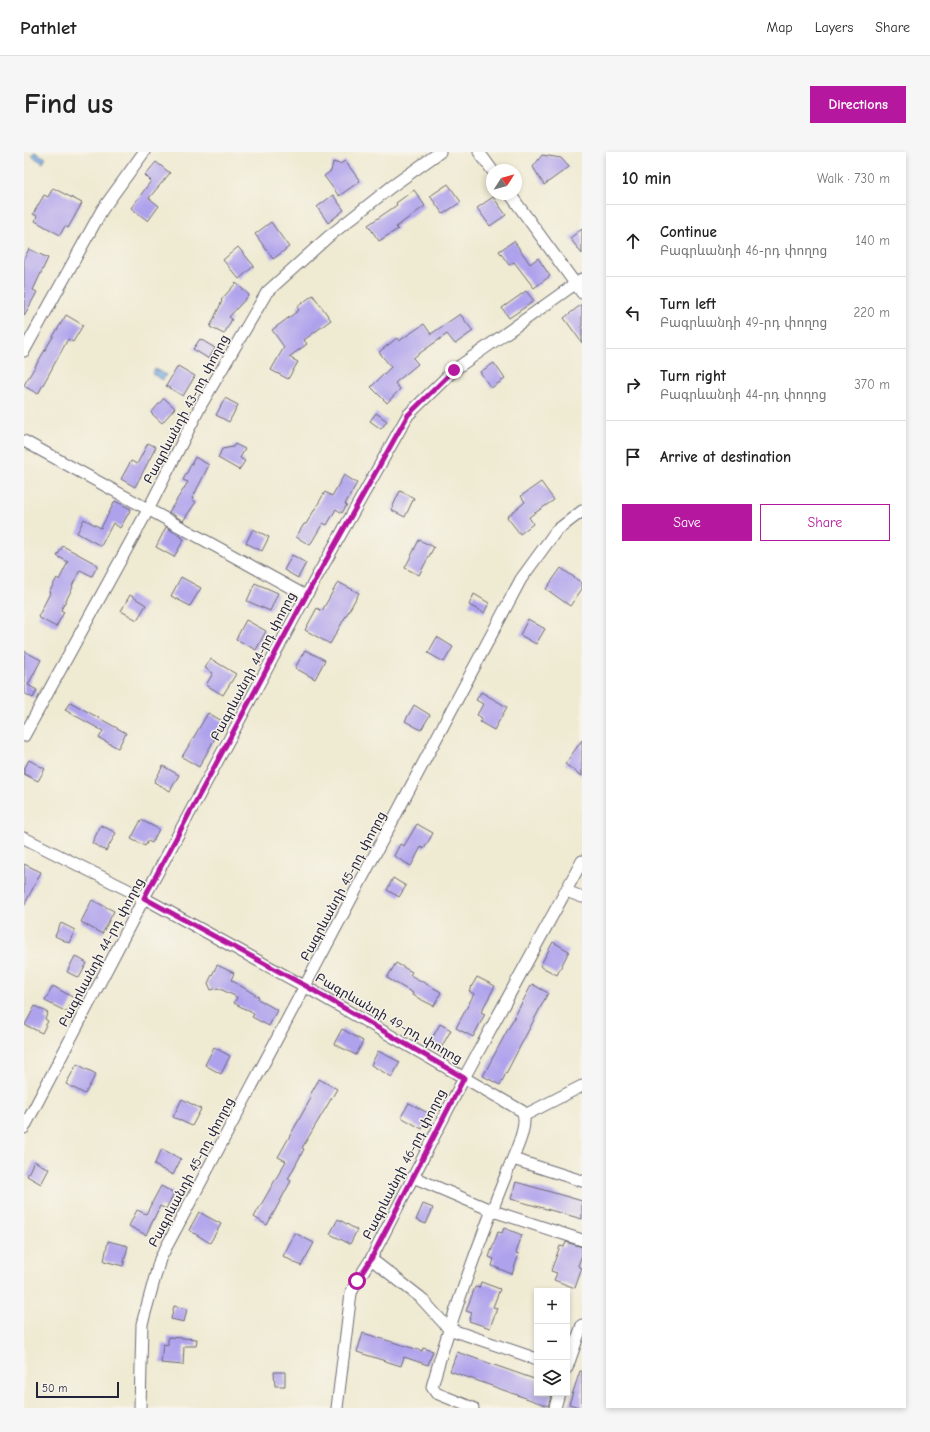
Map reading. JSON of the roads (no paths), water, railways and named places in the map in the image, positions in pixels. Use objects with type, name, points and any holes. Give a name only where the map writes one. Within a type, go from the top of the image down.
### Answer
[{"type":"street","points":[[24,351],[102,210],[144,152]]},
{"type":"street","name":"Բագրևանդի 43-րդ փողոց","points":[[24,736],[148,510],[201,405],[267,292],[328,237],[391,187],[440,152]]},
{"type":"street","points":[[479,152],[488,164]]},
{"type":"street","points":[[515,200],[578,281],[582,293]]},
{"type":"street","name":"Բագրևանդի 44-րդ փողոց","points":[[24,1128],[144,898],[306,596],[408,415],[454,370],[578,281]]},
{"type":"street","points":[[24,440],[148,510],[306,596]]},
{"type":"street","name":"Բագրևանդի 45-րդ փողոց","points":[[140,1408],[142,1324],[160,1259],[522,579],[556,532],[582,511]]},
{"type":"street","name":"Բագրևանդի 49-րդ փողոց","points":[[24,838],[144,898],[306,986],[518,1108],[525,1115]]},
{"type":"street","name":"Բագրևանդի 46-րդ փողոց","points":[[337,1408],[351,1293],[371,1259],[464,1078],[582,861]]},
{"type":"street","points":[[566,891],[582,897]]},
{"type":"street","points":[[473,1408],[436,1393],[432,1387],[449,1329],[473,1260],[513,1159],[525,1122],[525,1115],[582,1086]]},
{"type":"street","points":[[513,1159],[582,1181]]},
{"type":"street","points":[[413,1177],[493,1211],[582,1240]]},
{"type":"street","points":[[371,1259],[420,1298],[449,1329],[534,1358]]},
{"type":"street","points":[[570,1360],[582,1325]]},
{"type":"street","points":[[555,1408],[558,1396]]},
{"type":"water","points":[[34,152],[46,158],[43,163],[32,156]]},
{"type":"water","points":[[155,369],[166,375],[163,380],[152,374]]}]
